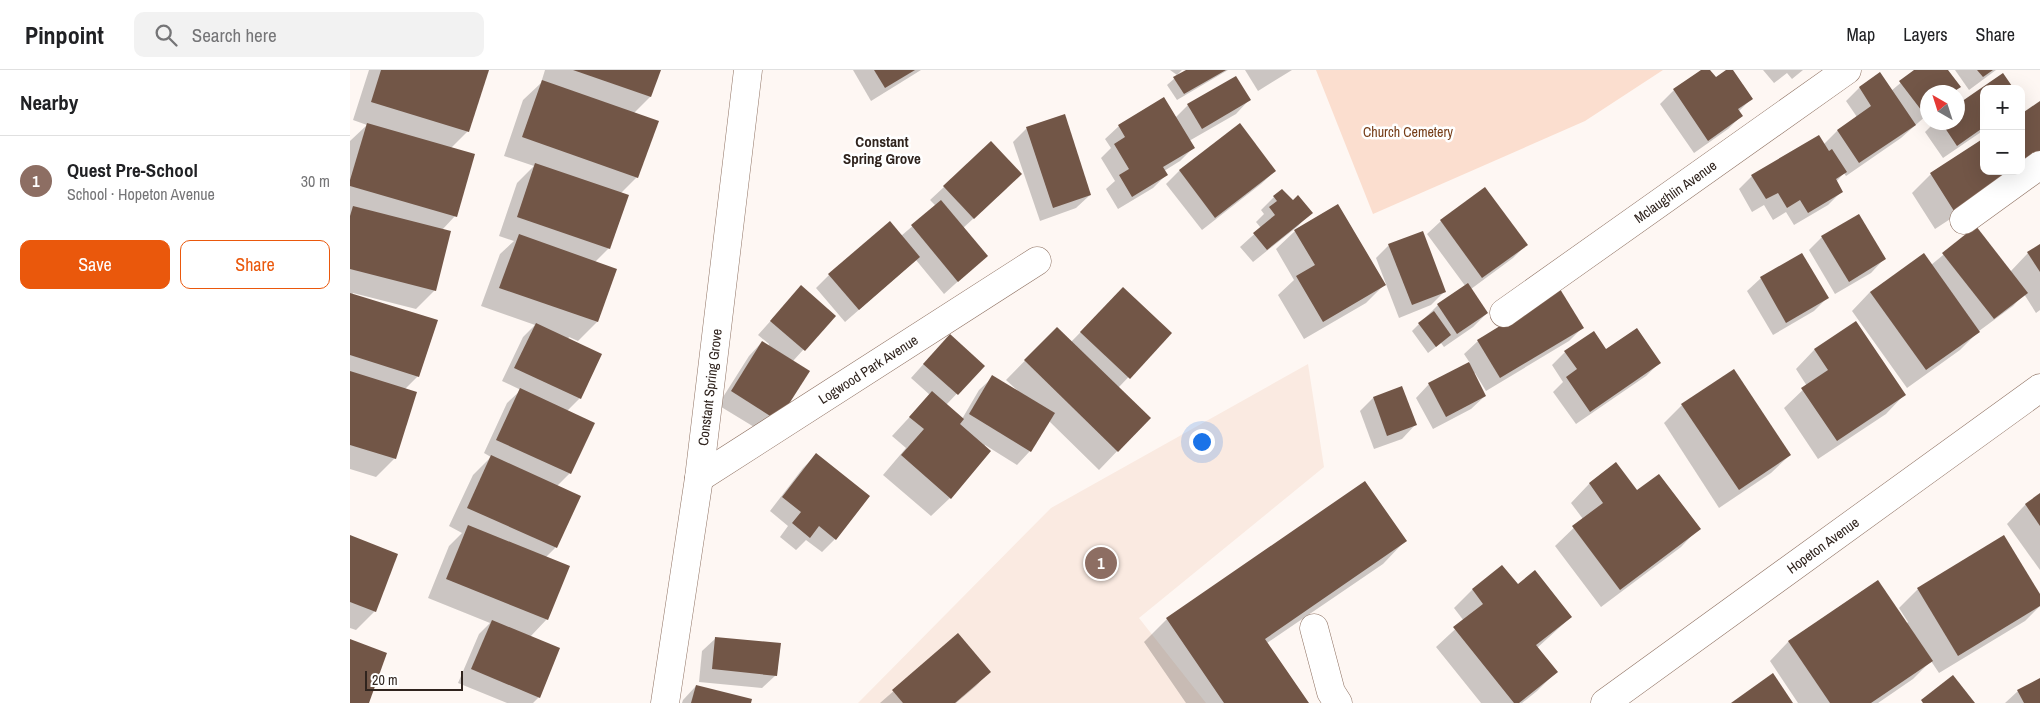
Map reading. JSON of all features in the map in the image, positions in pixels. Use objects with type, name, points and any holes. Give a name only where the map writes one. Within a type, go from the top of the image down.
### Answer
[{"type":"street","name":"Constant Spring Grove","points":[[664,703],[699,478],[748,70]]},
{"type":"street","name":"Mclaughlin Avenue","points":[[1504,313],[1847,70]]},
{"type":"street","points":[[1964,220],[2040,165]]},
{"type":"street","name":"Logwood Park Avenue","points":[[699,478],[1037,261]]},
{"type":"street","name":"Hopeton Avenue","points":[[1605,703],[2040,388]]},
{"type":"street","points":[[1314,628],[1331,692],[1338,703]]},
{"type":"shaded area","points":[[1308,364],[1324,467],[1139,618],[1206,703],[858,703],[1051,508]]},
{"type":"green space","name":"Church Cemetery","points":[[1316,70],[1663,70],[1585,121],[1373,214]]},
{"type":"building","points":[[381,70],[489,70],[469,132],[371,102]]},
{"type":"building","points":[[573,70],[661,70],[651,97]]},
{"type":"building","points":[[874,70],[915,70],[885,88]]},
{"type":"building","points":[[1186,70],[1226,70],[1184,94],[1173,77]]},
{"type":"building","points":[[1701,70],[1710,70],[1716,77],[1726,70],[1733,70],[1753,99],[1738,109],[1743,116],[1708,141],[1673,89]]},
{"type":"building","points":[[1914,70],[1948,70],[1959,85],[1920,85],[1920,108],[1899,81]]},
{"type":"building","points":[[1977,70],[1993,70],[1983,77]]},
{"type":"building","points":[[1880,72],[1916,125],[1859,163],[1837,130],[1871,106],[1859,87]]},
{"type":"building","points":[[2003,73],[2011,85],[1986,85]]},
{"type":"building","points":[[1236,76],[1251,100],[1202,129],[1187,104]]},
{"type":"building","points":[[542,80],[659,121],[638,178],[522,137]]},
{"type":"building","points":[[1980,89],[1980,130],[1957,146],[1946,130],[1965,130],[1965,99]]},
{"type":"building","points":[[1164,97],[1195,148],[1163,167],[1168,175],[1132,197],[1119,175],[1129,169],[1114,144],[1125,137],[1118,125]]},
{"type":"building","points":[[2040,101],[2040,154],[2025,164],[2025,130],[2025,111]]},
{"type":"building","points":[[1065,114],[1091,195],[1053,208],[1026,127]]},
{"type":"building","points":[[367,123],[475,154],[457,217],[350,186],[350,180]]},
{"type":"building","points":[[1240,123],[1276,171],[1215,218],[1179,170]]},
{"type":"building","points":[[1819,135],[1829,151],[1832,149],[1847,172],[1836,179],[1843,192],[1808,213],[1800,200],[1787,208],[1778,193],[1766,199],[1751,175]]},
{"type":"building","points":[[991,141],[1022,174],[974,219],[943,186]]},
{"type":"building","points":[[1980,141],[1980,175],[2009,175],[1954,211],[1930,173]]},
{"type":"building","points":[[535,163],[629,195],[610,249],[517,217]]},
{"type":"building","points":[[1485,187],[1528,245],[1482,278],[1440,220]]},
{"type":"building","points":[[1282,189],[1293,200],[1298,195],[1313,213],[1267,250],[1253,233],[1275,215],[1269,207],[1277,201],[1273,196]]},
{"type":"building","points":[[941,200],[988,256],[958,282],[911,225]]},
{"type":"building","points":[[1338,204],[1386,285],[1323,322],[1296,276],[1315,265],[1294,230]]},
{"type":"building","points":[[353,206],[451,231],[436,291],[350,269],[350,216]]},
{"type":"building","points":[[1859,214],[1886,259],[1849,282],[1821,236]]},
{"type":"building","points":[[890,221],[920,257],[859,310],[828,274]]},
{"type":"building","points":[[1976,226],[2028,293],[1994,319],[1942,253]]},
{"type":"building","points":[[1423,231],[1446,292],[1412,305],[1388,244]]},
{"type":"building","points":[[519,234],[617,269],[598,322],[499,288]]},
{"type":"building","points":[[2040,244],[2040,272],[2027,252]]},
{"type":"building","points":[[1802,253],[1829,298],[1786,323],[1760,277]]},
{"type":"building","points":[[1924,253],[1980,332],[1926,370],[1870,292]]},
{"type":"building","points":[[1468,283],[1488,313],[1457,334],[1437,304]]},
{"type":"building","points":[[801,285],[836,316],[805,351],[770,321]]},
{"type":"building","points":[[1123,287],[1172,333],[1130,379],[1080,332]]},
{"type":"building","points":[[1560,289],[1584,328],[1500,378],[1477,340]]},
{"type":"building","points":[[350,293],[438,320],[419,377],[350,355]]},
{"type":"building","points":[[1434,311],[1451,335],[1436,347],[1418,323]]},
{"type":"building","points":[[1856,321],[1906,395],[1837,441],[1801,388],[1828,370],[1814,349]]},
{"type":"building","points":[[536,323],[602,354],[581,399],[514,368]]},
{"type":"building","points":[[1057,327],[1151,418],[1118,452],[1024,360]]},
{"type":"building","points":[[1637,328],[1661,363],[1590,412],[1566,377],[1577,369],[1564,351],[1594,331],[1606,349]]},
{"type":"building","points":[[950,334],[985,366],[958,395],[923,364]]},
{"type":"building","points":[[762,341],[810,371],[778,421],[731,391]]},
{"type":"building","points":[[1469,362],[1486,396],[1446,417],[1428,383]]},
{"type":"building","points":[[1734,369],[1791,455],[1739,490],[1681,404]]},
{"type":"building","points":[[350,371],[417,392],[396,459],[350,445]]},
{"type":"building","points":[[992,375],[1055,413],[1031,452],[969,414]]},
{"type":"building","points":[[1402,386],[1417,425],[1387,436],[1373,397]]},
{"type":"building","points":[[520,388],[595,423],[571,474],[496,440]]},
{"type":"building","points":[[932,391],[964,419],[960,424],[991,451],[951,499],[901,455],[924,429],[909,417]]},
{"type":"building","points":[[816,453],[870,496],[836,540],[819,526],[810,538],[792,523],[801,512],[782,497]]},
{"type":"building","points":[[491,455],[581,496],[557,548],[467,508]]},
{"type":"building","points":[[1616,462],[1637,490],[1659,474],[1701,529],[1620,590],[1572,526],[1603,503],[1589,483]]},
{"type":"building","points":[[1365,481],[1407,541],[1265,639],[1309,703],[1224,703],[1166,618]]},
{"type":"building","points":[[2040,493],[2040,526],[2025,504]]},
{"type":"building","points":[[468,525],[570,566],[548,620],[446,579]]},
{"type":"building","points":[[350,535],[398,554],[376,612],[350,602]]},
{"type":"building","points":[[2004,535],[2040,594],[2040,606],[1958,656],[1917,588]]},
{"type":"building","points":[[1502,565],[1518,584],[1535,570],[1572,617],[1536,645],[1558,672],[1519,703],[1514,703],[1453,627],[1483,604],[1472,589]]},
{"type":"building","points":[[1878,580],[1933,661],[1871,703],[1830,703],[1788,641]]},
{"type":"building","points":[[492,620],[560,648],[540,698],[471,669]]},
{"type":"building","points":[[958,633],[991,672],[955,703],[903,703],[892,690]]},
{"type":"building","points":[[715,637],[781,643],[777,676],[712,669]]},
{"type":"building","points":[[350,639],[387,653],[369,703],[350,703]]},
{"type":"building","points":[[1773,673],[1793,703],[1731,703]]},
{"type":"building","points":[[1953,675],[1975,703],[1923,703],[1921,700]]},
{"type":"building","points":[[2040,678],[2040,703],[2024,703],[2017,690]]},
{"type":"building","points":[[696,685],[752,699],[751,703],[691,703]]},
{"type":"place","name":"Quest Pre-School","points":[[1101,563]]},
{"type":"district","name":"Constant Spring Grove","points":[[882,150]]}]
